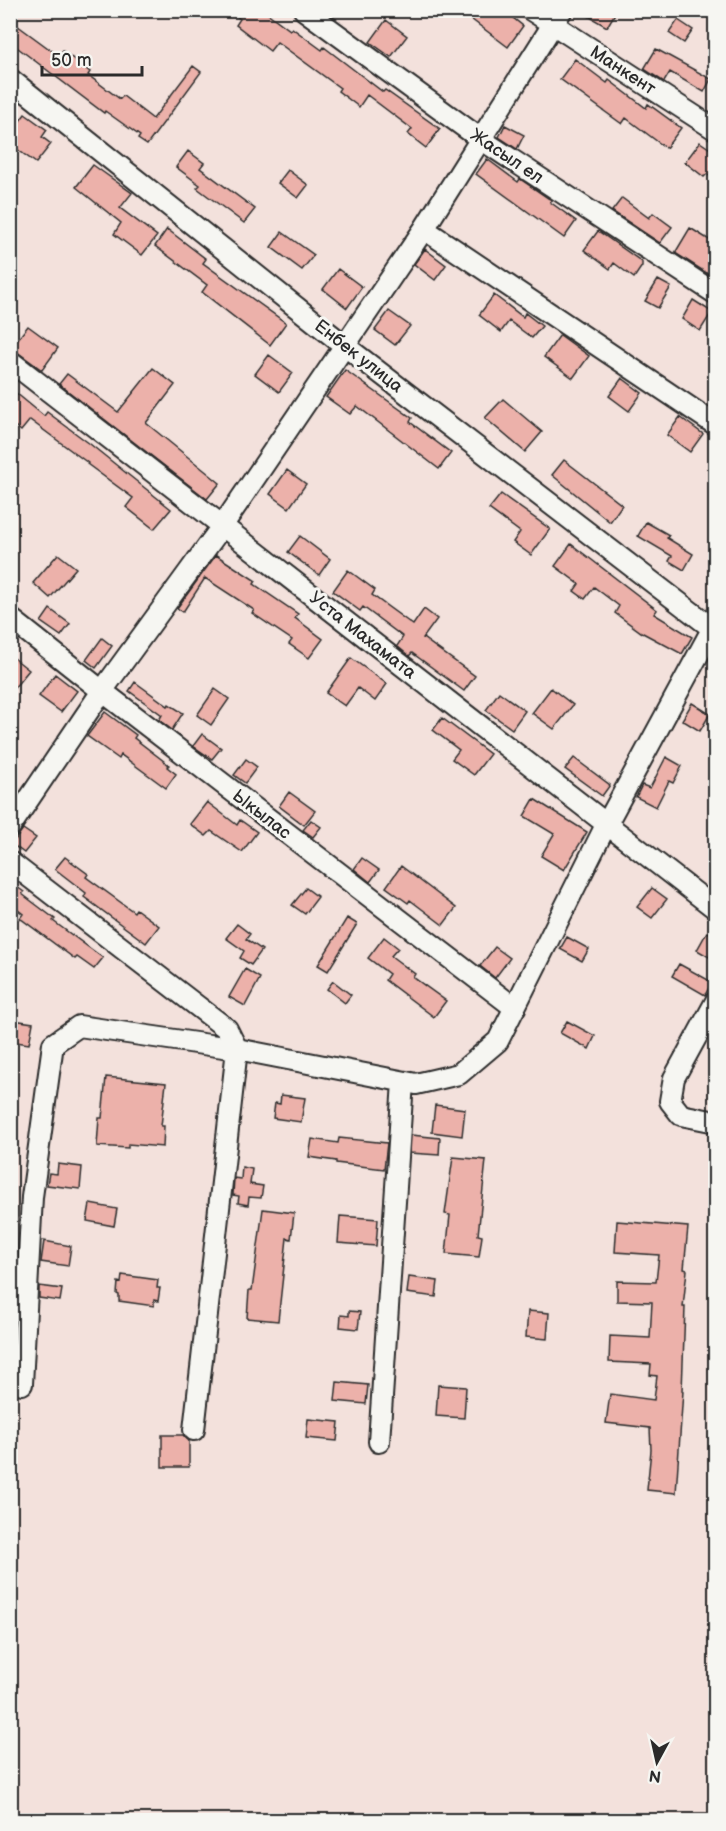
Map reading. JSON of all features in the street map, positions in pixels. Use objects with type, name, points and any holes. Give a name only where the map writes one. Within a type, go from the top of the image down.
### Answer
[{"type":"street","name":"Жасыл ел","points":[[304,10],[482,140],[716,294]]},
{"type":"street","name":"Манкент","points":[[531,10],[557,18],[716,130]]},
{"type":"street","points":[[10,826],[102,691],[223,525],[345,346],[482,140],[557,18]]},
{"type":"street","name":"Енбек улица","points":[[10,79],[345,346],[714,625]]},
{"type":"street","points":[[424,229],[716,425]]},
{"type":"street","name":"Уста Махамата","points":[[10,361],[716,909]]},
{"type":"street","name":"Ыкылас","points":[[10,618],[514,1008]]},
{"type":"street","points":[[22,1384],[32,1197],[53,1044],[79,1026],[237,1049],[416,1084],[459,1074],[498,1041],[606,825],[714,625]]},
{"type":"street","points":[[10,862],[227,1029],[237,1049],[194,1431]]},
{"type":"street","points":[[716,1001],[674,1078],[670,1101],[681,1115],[716,1122]]},
{"type":"street","points":[[379,1442],[403,1082]]},
{"type":"building","points":[[228,10],[263,10],[322,50],[324,47],[383,92],[385,90],[440,129],[426,148],[408,134],[412,129],[367,95],[359,107],[338,91],[340,88],[277,42],[270,51],[236,25],[240,19]]},
{"type":"building","points":[[459,10],[503,10],[523,26],[508,47]]},
{"type":"building","points":[[578,10],[617,10],[607,27]]},
{"type":"building","points":[[10,20],[59,56],[63,51],[90,72],[88,75],[120,99],[123,96],[153,119],[193,66],[201,72],[147,145],[138,139],[140,136],[105,111],[104,113],[10,42]]},
{"type":"building","points":[[386,20],[407,36],[391,57],[370,42]]},
{"type":"building","points":[[678,20],[693,30],[684,43],[669,33]]},
{"type":"building","points":[[656,49],[711,79],[704,92],[670,72],[664,82],[644,69]]},
{"type":"building","points":[[575,59],[607,83],[609,80],[646,108],[648,104],[681,128],[666,148],[626,118],[622,124],[560,79]]},
{"type":"building","points":[[25,114],[47,130],[42,137],[51,144],[36,163],[10,144],[10,134]]},
{"type":"building","points":[[505,125],[524,135],[517,149],[499,137]]},
{"type":"building","points":[[700,142],[716,153],[716,181],[707,174],[704,177],[685,162]]},
{"type":"building","points":[[188,151],[204,163],[200,168],[255,209],[244,223],[197,188],[200,185],[176,167]]},
{"type":"building","points":[[487,159],[518,182],[520,179],[552,200],[550,202],[576,221],[564,238],[476,174]]},
{"type":"building","points":[[93,165],[132,193],[120,208],[157,236],[142,255],[114,234],[121,223],[76,187]]},
{"type":"building","points":[[288,170],[308,185],[298,198],[278,183]]},
{"type":"building","points":[[622,198],[649,218],[653,213],[672,227],[660,243],[612,211]]},
{"type":"building","points":[[690,228],[716,244],[716,279],[675,253]]},
{"type":"building","points":[[167,229],[206,259],[203,263],[286,323],[270,345],[202,292],[207,285],[155,246]]},
{"type":"building","points":[[598,231],[642,262],[634,278],[614,263],[610,269],[584,250]]},
{"type":"building","points":[[282,232],[314,255],[302,270],[271,247]]},
{"type":"building","points":[[425,249],[446,265],[435,280],[414,264]]},
{"type":"building","points":[[338,269],[362,287],[347,308],[323,289]]},
{"type":"building","points":[[658,280],[671,287],[658,308],[645,301]]},
{"type":"building","points":[[494,295],[523,317],[525,313],[542,326],[532,338],[509,321],[501,332],[479,315]]},
{"type":"building","points":[[693,300],[712,312],[700,331],[682,319]]},
{"type":"building","points":[[389,311],[410,326],[395,345],[375,330]]},
{"type":"building","points":[[28,326],[58,348],[42,370],[10,349]]},
{"type":"building","points":[[560,335],[589,356],[573,378],[544,357]]},
{"type":"building","points":[[269,355],[293,373],[279,392],[255,374]]},
{"type":"building","points":[[153,368],[175,385],[146,423],[220,483],[207,499],[59,384],[67,374],[118,412]]},
{"type":"building","points":[[345,370],[412,418],[410,422],[451,453],[439,469],[357,406],[350,414],[326,397]]},
{"type":"building","points":[[622,378],[642,393],[629,411],[609,396]]},
{"type":"building","points":[[10,388],[44,416],[47,412],[90,444],[171,509],[154,529],[126,507],[133,498],[88,463],[30,420],[21,431],[10,422]]},
{"type":"building","points":[[503,399],[542,432],[525,452],[485,418]]},
{"type":"building","points":[[680,417],[703,434],[690,452],[667,435]]},
{"type":"building","points":[[564,460],[622,505],[610,522],[552,475]]},
{"type":"building","points":[[287,470],[306,484],[289,508],[270,494]]},
{"type":"building","points":[[501,494],[550,529],[531,555],[513,542],[520,532],[489,509]]},
{"type":"building","points":[[646,522],[669,535],[667,538],[693,554],[684,570],[669,561],[672,556],[638,536]]},
{"type":"building","points":[[300,536],[330,559],[319,575],[288,552]]},
{"type":"building","points":[[571,544],[657,610],[654,614],[692,637],[682,654],[641,632],[615,613],[619,606],[594,587],[585,599],[574,591],[579,584],[555,566]]},
{"type":"building","points":[[58,554],[76,568],[50,598],[33,583]]},
{"type":"building","points":[[216,555],[256,581],[254,584],[298,614],[295,618],[323,639],[309,658],[289,644],[292,640],[252,613],[254,610],[205,578],[183,612],[177,608]]},
{"type":"building","points":[[348,570],[375,590],[372,595],[413,625],[424,609],[437,619],[423,638],[475,676],[464,691],[412,653],[409,656],[397,646],[403,637],[363,607],[360,611],[333,591]]},
{"type":"building","points":[[50,609],[70,624],[61,636],[41,622]]},
{"type":"building","points":[[102,638],[112,646],[96,668],[86,660]]},
{"type":"building","points":[[10,655],[29,670],[10,693]]},
{"type":"building","points":[[351,658],[387,684],[375,701],[358,688],[345,706],[326,693]]},
{"type":"building","points":[[55,674],[77,691],[61,712],[39,696]]},
{"type":"building","points":[[135,682],[168,706],[169,704],[183,713],[172,730],[159,720],[162,715],[129,691]]},
{"type":"building","points":[[551,688],[573,705],[554,729],[532,713]]},
{"type":"building","points":[[215,689],[229,699],[211,725],[197,715]]},
{"type":"building","points":[[499,692],[525,711],[512,729],[486,710]]},
{"type":"building","points":[[692,703],[710,714],[700,731],[682,720]]},
{"type":"building","points":[[105,712],[136,735],[134,738],[169,765],[167,767],[176,774],[166,788],[121,755],[119,759],[87,736]]},
{"type":"building","points":[[442,718],[490,754],[474,775],[452,759],[459,750],[433,730]]},
{"type":"building","points":[[202,734],[221,748],[212,759],[193,746]]},
{"type":"building","points":[[666,757],[682,766],[673,783],[669,781],[656,807],[636,797],[642,785],[650,788]]},
{"type":"building","points":[[574,758],[610,785],[602,796],[565,769]]},
{"type":"building","points":[[246,759],[257,767],[245,783],[234,775]]},
{"type":"building","points":[[289,792],[315,811],[304,825],[279,806]]},
{"type":"building","points":[[534,799],[587,832],[564,870],[541,856],[554,834],[524,816]]},
{"type":"building","points":[[207,802],[237,825],[240,820],[257,832],[242,852],[211,831],[206,836],[190,824]]},
{"type":"building","points":[[311,820],[321,827],[313,837],[303,830]]},
{"type":"building","points":[[23,829],[36,838],[24,853],[12,844]]},
{"type":"building","points":[[65,857],[88,874],[86,877],[134,912],[136,909],[159,926],[146,943],[84,897],[86,893],[55,869]]},
{"type":"building","points":[[362,858],[379,870],[370,882],[354,869]]},
{"type":"building","points":[[401,866],[456,908],[443,925],[410,900],[408,903],[386,887]]},
{"type":"building","points":[[10,882],[55,919],[53,921],[103,958],[94,969],[77,957],[75,959],[20,918],[23,914],[13,906],[10,910]]},
{"type":"building","points":[[306,888],[318,897],[305,914],[292,905]]},
{"type":"building","points":[[652,888],[667,899],[652,918],[637,907]]},
{"type":"building","points":[[347,918],[357,924],[328,971],[318,965]]},
{"type":"building","points":[[237,924],[250,934],[246,939],[262,950],[251,965],[240,958],[244,951],[226,938]]},
{"type":"building","points":[[707,932],[716,936],[716,961],[697,950]]},
{"type":"building","points":[[384,937],[398,948],[391,956],[415,974],[413,977],[446,1001],[434,1017],[385,980],[389,974],[368,958]]},
{"type":"building","points":[[567,937],[589,949],[582,961],[560,949]]},
{"type":"building","points":[[495,947],[510,958],[495,978],[480,966]]},
{"type":"building","points":[[679,964],[712,982],[705,995],[672,976]]},
{"type":"building","points":[[245,969],[260,978],[245,1006],[229,997]]},
{"type":"building","points":[[333,981],[351,995],[345,1003],[327,989]]},
{"type":"building","points":[[13,1020],[33,1023],[29,1044],[10,1041]]},
{"type":"building","points":[[567,1021],[595,1036],[589,1049],[560,1033]]},
{"type":"building","points":[[106,1077],[166,1083],[161,1126],[164,1126],[163,1147],[128,1144],[128,1148],[97,1146]]},
{"type":"building","points":[[281,1095],[305,1098],[301,1122],[273,1118],[275,1103],[280,1104]]},
{"type":"building","points":[[435,1105],[465,1109],[462,1136],[432,1132]]},
{"type":"building","points":[[411,1135],[440,1138],[439,1155],[410,1153]]},
{"type":"building","points":[[339,1138],[387,1143],[384,1169],[309,1157],[312,1139],[338,1143]]},
{"type":"building","points":[[453,1157],[486,1160],[478,1235],[482,1236],[479,1257],[446,1254],[450,1215],[445,1214]]},
{"type":"building","points":[[58,1164],[82,1167],[80,1189],[47,1185],[49,1173],[57,1174]]},
{"type":"building","points":[[242,1167],[252,1169],[250,1184],[263,1186],[261,1198],[249,1197],[248,1205],[238,1203],[239,1196],[233,1195],[234,1178],[241,1179]]},
{"type":"building","points":[[90,1204],[117,1209],[114,1226],[87,1221]]},
{"type":"building","points":[[263,1209],[294,1213],[291,1239],[287,1238],[278,1321],[247,1318],[249,1290],[252,1290]]},
{"type":"building","points":[[340,1216],[378,1219],[376,1246],[338,1243]]},
{"type":"building","points":[[617,1221],[688,1227],[684,1269],[687,1270],[683,1307],[685,1307],[683,1391],[676,1493],[647,1490],[651,1450],[650,1428],[606,1423],[610,1394],[654,1400],[657,1376],[650,1375],[651,1364],[609,1362],[610,1336],[650,1338],[652,1302],[617,1301],[617,1281],[656,1282],[659,1255],[615,1252]]},
{"type":"building","points":[[44,1241],[71,1246],[68,1266],[41,1262]]},
{"type":"building","points":[[122,1275],[158,1280],[157,1288],[160,1288],[158,1301],[154,1300],[154,1306],[119,1301],[118,1282],[121,1283]]},
{"type":"building","points":[[409,1277],[438,1281],[436,1297],[407,1293]]},
{"type":"building","points":[[39,1286],[62,1289],[60,1301],[39,1298]]},
{"type":"building","points":[[349,1311],[360,1312],[358,1329],[340,1327],[341,1315],[349,1316]]},
{"type":"building","points":[[528,1311],[549,1313],[547,1339],[526,1337]]},
{"type":"building","points":[[337,1382],[368,1385],[366,1404],[335,1401]]},
{"type":"building","points":[[438,1385],[466,1387],[464,1418],[436,1416]]},
{"type":"building","points":[[308,1419],[339,1422],[337,1441],[306,1438]]},
{"type":"building","points":[[162,1435],[183,1435],[189,1441],[189,1467],[162,1467]]}]
